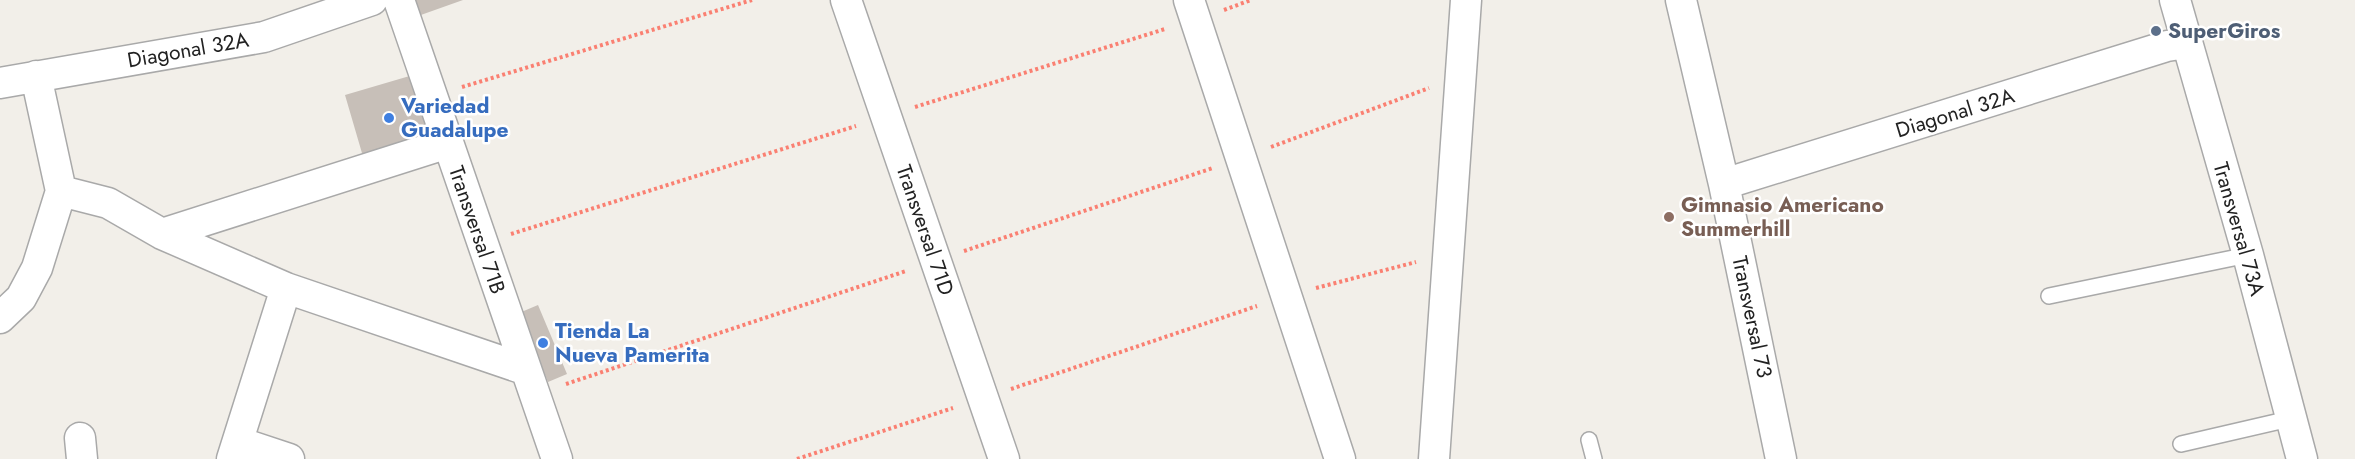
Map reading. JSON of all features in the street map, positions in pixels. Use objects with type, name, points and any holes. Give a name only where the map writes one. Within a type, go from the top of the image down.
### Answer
[{"type":"street","name":"Diagonal 32A","points":[[0,83],[264,37],[372,0]]},
{"type":"street","name":"Transversal 71B","points":[[399,0],[557,459]]},
{"type":"street","name":"Transversal 71D","points":[[846,0],[1004,459]]},
{"type":"street","points":[[1189,0],[1340,459]]},
{"type":"street","points":[[1434,459],[1466,0]]},
{"type":"street","name":"Transversal 73","points":[[1681,0],[1724,184],[1781,459]]},
{"type":"street","name":"Transversal 73A","points":[[2175,0],[2248,255],[2289,419],[2302,459]]},
{"type":"street","name":"Diagonal 32A","points":[[1724,184],[2167,46],[2186,43]]},
{"type":"street","points":[[0,318],[21,298],[37,268],[61,190],[36,76]]},
{"type":"street","points":[[162,234],[448,143]]},
{"type":"street","points":[[61,190],[108,203],[162,234],[286,288],[529,382]]},
{"type":"street","points":[[286,288],[235,451],[290,459]]},
{"type":"lane","points":[[2049,296],[2248,255]]},
{"type":"lane","points":[[2181,444],[2289,419]]},
{"type":"lane","points":[[1589,440],[1594,459]]},
{"type":"path","points":[[432,96],[752,0]]},
{"type":"path","points":[[529,382],[936,261],[1241,158],[1461,76]]},
{"type":"path","points":[[797,459],[1286,296],[1449,254]]},
{"type":"building","points":[[413,0],[463,0],[418,16]]},
{"type":"building","name":"Variedad Guadalupe","points":[[413,75],[432,140],[364,160],[345,95]]},
{"type":"building","name":"Tienda La Nueva Pamerita","points":[[538,305],[567,374],[548,382],[519,313]]},
{"type":"place","name":"SuperGiros","points":[[2156,31]]},
{"type":"place","name":"Variedad Guadalupe","points":[[389,118]]},
{"type":"place","name":"Gimnasio Americano Summerhill","points":[[1669,217]]},
{"type":"place","name":"Tienda La Nueva Pamerita","points":[[543,343]]}]
